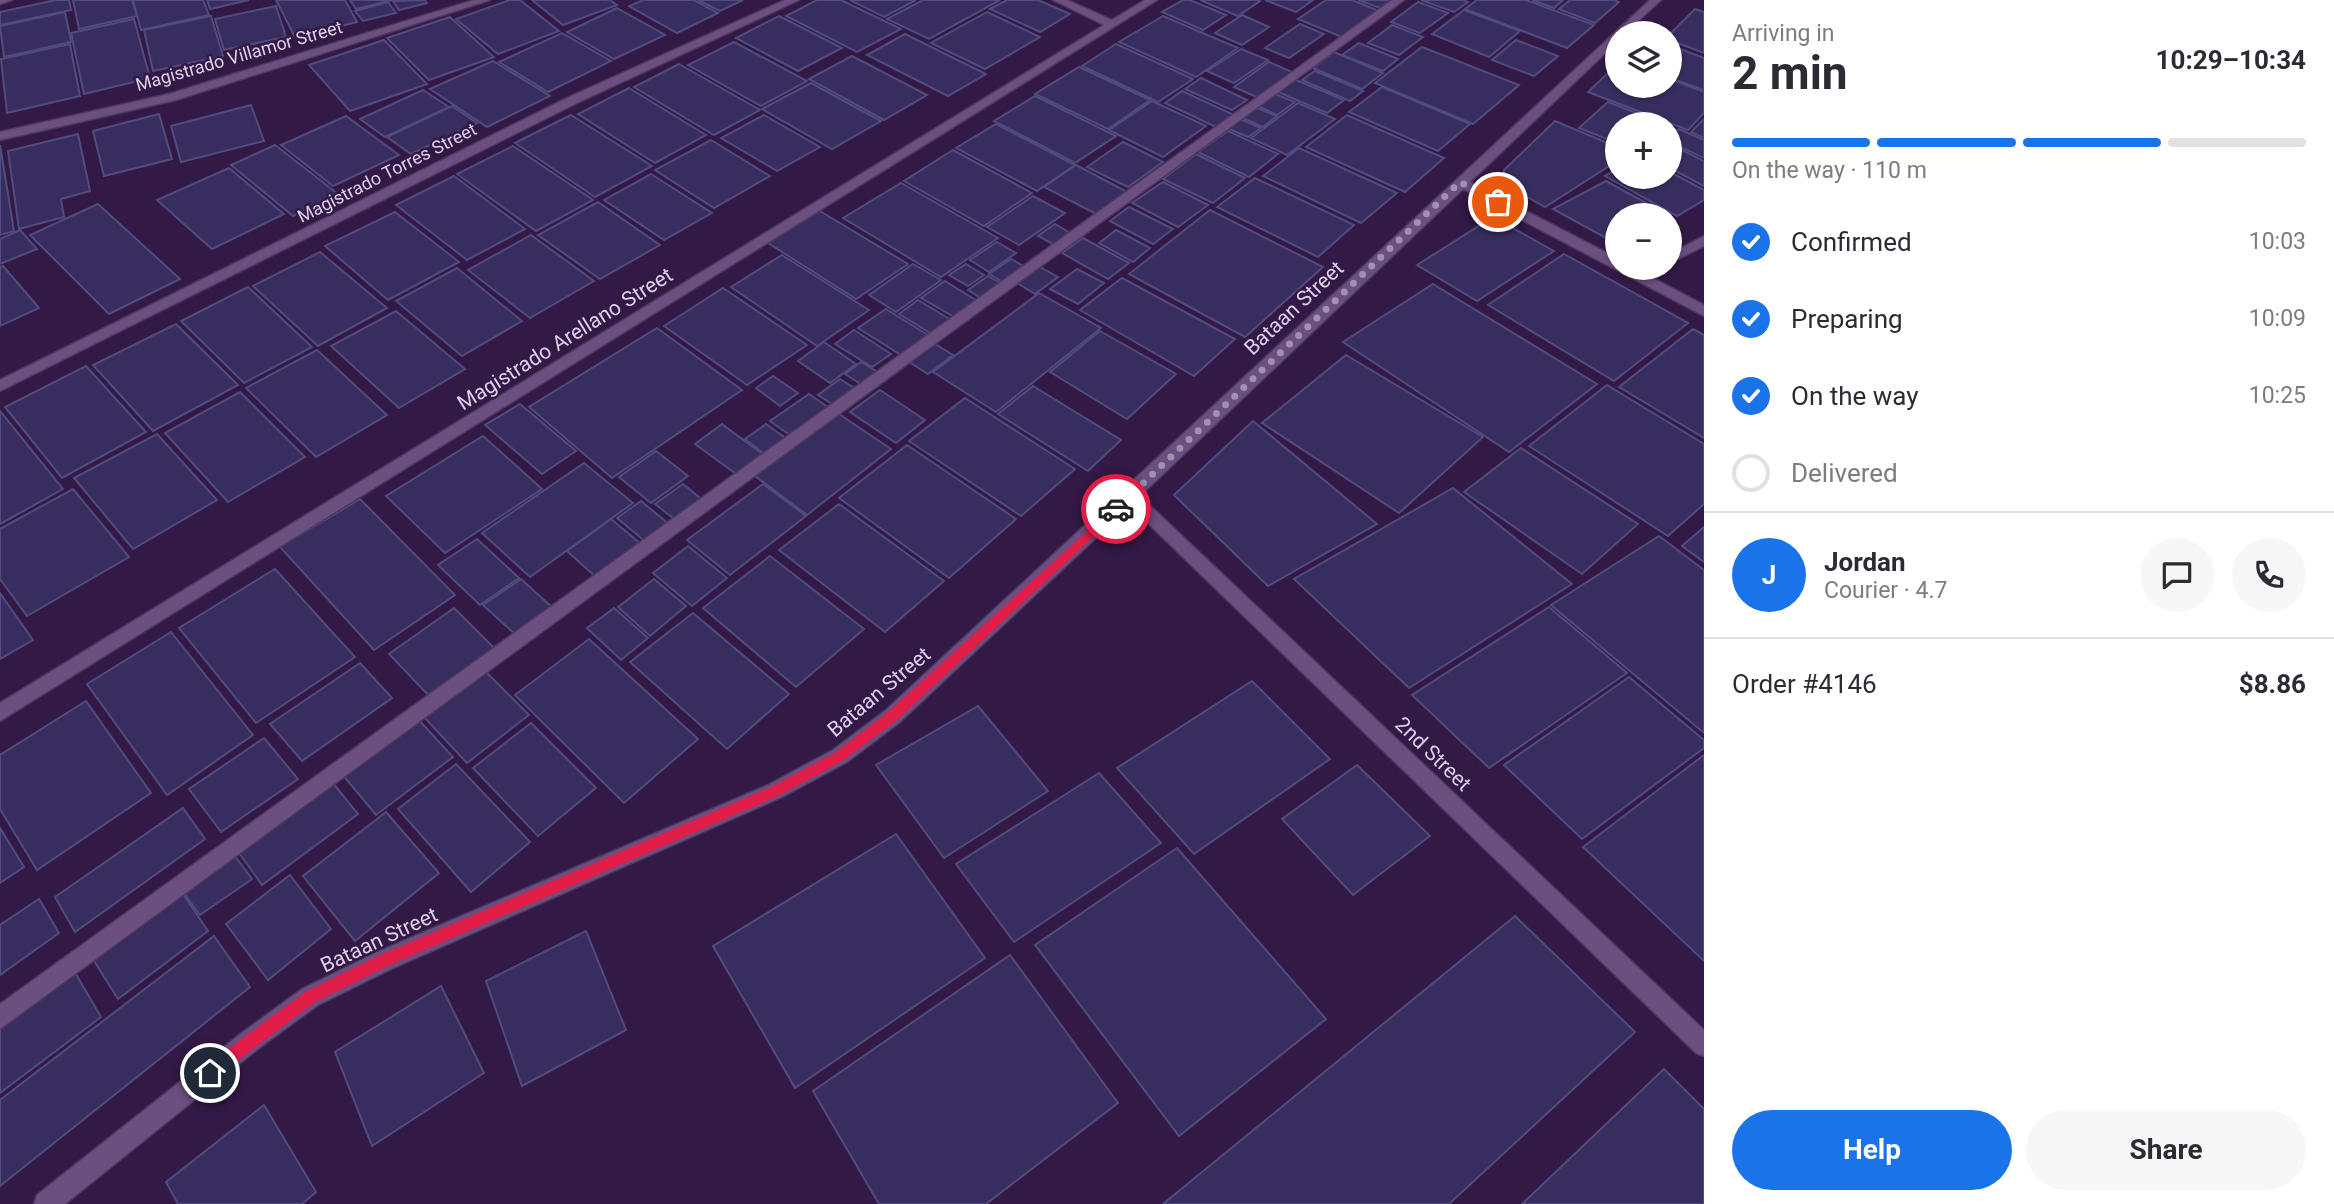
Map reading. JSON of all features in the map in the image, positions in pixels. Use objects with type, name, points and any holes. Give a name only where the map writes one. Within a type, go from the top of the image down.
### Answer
[{"type":"street","points":[[0,1],[7,0]]},
{"type":"street","name":"Magistrado Villamor Street","points":[[0,136],[172,97],[485,0]]},
{"type":"street","name":"Magistrado Torres Street","points":[[0,386],[573,100],[794,0]]},
{"type":"street","points":[[1058,0],[1112,24]]},
{"type":"street","name":"Magistrado Arellano Street","points":[[0,713],[1152,0]]},
{"type":"street","points":[[0,1018],[1399,0]]},
{"type":"street","name":"Bataan Street","points":[[1633,21],[1656,0]]},
{"type":"street","name":"Bataan Street","points":[[46,1204],[251,1040],[310,997],[383,961],[775,791],[840,756],[893,716],[1130,496],[1605,46]]},
{"type":"street","points":[[1460,182],[1605,258]]},
{"type":"street","points":[[1682,252],[1704,240]]},
{"type":"street","points":[[1647,280],[1704,311]]},
{"type":"street","name":"2nd Street","points":[[1130,496],[1704,1045]]},
{"type":"building","points":[[56,0],[69,0],[71,10],[0,25],[0,12]]},
{"type":"building","points":[[73,0],[132,0],[137,16],[79,29]]},
{"type":"building","points":[[133,0],[203,0],[209,15],[141,30]]},
{"type":"building","points":[[207,0],[249,0],[210,9]]},
{"type":"building","points":[[276,0],[345,0],[357,22],[295,37]]},
{"type":"building","points":[[350,0],[393,0],[356,9]]},
{"type":"building","points":[[425,0],[427,3],[399,10],[393,1]]},
{"type":"building","points":[[510,0],[520,0],[559,31],[498,54],[456,19]]},
{"type":"building","points":[[532,0],[610,0],[617,5],[563,25]]},
{"type":"building","points":[[643,0],[694,0],[718,13],[677,33],[629,6]]},
{"type":"building","points":[[698,0],[743,0],[720,11]]},
{"type":"building","points":[[817,0],[841,0],[901,29],[857,52],[786,16]]},
{"type":"building","points":[[850,0],[916,0],[884,17]]},
{"type":"building","points":[[923,0],[1000,0],[929,39],[887,19]]},
{"type":"building","points":[[1007,0],[1038,0],[1070,14],[1040,32],[990,9]]},
{"type":"building","points":[[1183,0],[1190,0],[1226,15],[1203,30],[1162,12]]},
{"type":"building","points":[[1200,0],[1257,0],[1260,1],[1238,16]]},
{"type":"building","points":[[1265,0],[1313,0],[1296,12]]},
{"type":"building","points":[[1326,0],[1352,0],[1379,11],[1342,37],[1298,19]]},
{"type":"building","points":[[1358,0],[1391,0],[1380,8]]},
{"type":"building","points":[[1421,0],[1463,0],[1468,2],[1454,12]]},
{"type":"building","points":[[1477,0],[1526,0],[1594,25],[1567,48],[1465,9]]},
{"type":"building","points":[[1532,0],[1563,0],[1554,8]]},
{"type":"building","points":[[1570,0],[1619,2],[1595,23],[1559,9]]},
{"type":"building","points":[[388,2],[396,13],[363,21],[355,11]]},
{"type":"building","points":[[1418,2],[1448,13],[1420,33],[1391,22]]},
{"type":"building","points":[[276,6],[286,37],[224,50],[215,19]]},
{"type":"building","points":[[617,8],[665,35],[614,59],[567,32]]},
{"type":"building","points":[[1695,9],[1704,12],[1704,53],[1682,45],[1682,22]]},
{"type":"building","points":[[1464,10],[1520,31],[1489,57],[1432,34]]},
{"type":"building","points":[[65,12],[71,42],[4,57],[0,26]]},
{"type":"building","points":[[987,12],[1040,37],[985,69],[931,43]]},
{"type":"building","points":[[1242,15],[1269,27],[1242,45],[1215,33]]},
{"type":"building","points":[[211,16],[223,56],[153,71],[144,30]]},
{"type":"building","points":[[779,16],[842,48],[798,71],[736,38]]},
{"type":"building","points":[[1163,16],[1238,48],[1196,77],[1119,42]]},
{"type":"building","points":[[450,17],[494,57],[429,80],[387,38]]},
{"type":"building","points":[[134,19],[150,78],[84,94],[71,33]]},
{"type":"building","points":[[1300,24],[1324,34],[1289,58],[1265,48]]},
{"type":"building","points":[[1392,25],[1423,37],[1399,55],[1368,43]]},
{"type":"building","points":[[562,33],[611,61],[548,92],[499,62]]},
{"type":"building","points":[[905,34],[986,74],[948,96],[867,55]]},
{"type":"building","points":[[384,40],[427,84],[350,111],[309,65]]},
{"type":"building","points":[[1516,40],[1558,56],[1534,76],[1492,60]]},
{"type":"building","points":[[734,42],[807,81],[761,106],[688,65]]},
{"type":"building","points":[[1359,43],[1398,59],[1383,71],[1342,55]]},
{"type":"building","points":[[70,44],[80,96],[7,113],[1,59]]},
{"type":"building","points":[[1116,44],[1193,79],[1158,102],[1082,66]]},
{"type":"building","points":[[1422,47],[1519,85],[1473,124],[1375,83]]},
{"type":"building","points":[[1241,49],[1268,60],[1234,83],[1207,71]]},
{"type":"building","points":[[1682,50],[1704,58],[1704,90],[1682,82]]},
{"type":"building","points":[[1334,52],[1383,73],[1362,89],[1313,68]]},
{"type":"building","points":[[852,56],[927,95],[884,120],[809,79]]},
{"type":"building","points":[[493,61],[550,96],[487,127],[430,89]]},
{"type":"building","points":[[1269,62],[1294,73],[1259,98],[1234,87]]},
{"type":"building","points":[[679,64],[760,110],[714,135],[634,87]]},
{"type":"building","points":[[1079,67],[1150,100],[1108,129],[1035,94]]},
{"type":"building","points":[[1315,71],[1363,91],[1350,101],[1302,80]]},
{"type":"building","points":[[1605,76],[1605,98],[1682,98],[1682,84],[1704,92],[1704,113],[1688,130],[1682,128],[1682,112],[1641,112],[1588,92]]},
{"type":"building","points":[[1201,78],[1247,100],[1232,110],[1185,89]]},
{"type":"building","points":[[1296,80],[1344,100],[1327,113],[1278,92]]},
{"type":"building","points":[[811,83],[881,121],[832,149],[762,109]]},
{"type":"building","points":[[1382,87],[1470,124],[1438,151],[1349,112]]},
{"type":"building","points":[[629,88],[706,135],[655,163],[578,114]]},
{"type":"building","points":[[423,90],[449,107],[385,137],[360,119]]},
{"type":"building","points":[[1182,91],[1234,115],[1216,127],[1165,103]]},
{"type":"building","points":[[1275,94],[1295,102],[1277,115],[1258,106]]},
{"type":"building","points":[[1035,96],[1116,136],[1075,163],[994,121]]},
{"type":"building","points":[[1152,101],[1206,126],[1163,157],[1109,130]]},
{"type":"building","points":[[1608,102],[1634,112],[1605,112],[1605,138],[1579,128]]},
{"type":"building","points":[[1298,103],[1335,119],[1287,155],[1251,138]]},
{"type":"building","points":[[251,105],[264,141],[181,162],[171,126]]},
{"type":"building","points":[[452,106],[477,123],[411,154],[387,137]]},
{"type":"building","points":[[1257,108],[1277,116],[1263,127],[1243,118]]},
{"type":"building","points":[[159,114],[172,159],[104,176],[93,131]]},
{"type":"building","points":[[571,115],[652,166],[595,197],[515,143]]},
{"type":"building","points":[[764,115],[820,147],[777,171],[721,138]]},
{"type":"building","points":[[1347,115],[1444,158],[1405,192],[1306,147]]},
{"type":"building","points":[[346,116],[399,155],[333,186],[281,145]]},
{"type":"building","points":[[1240,119],[1261,128],[1248,137],[1227,128]]},
{"type":"building","points":[[1704,119],[1704,138],[1691,132]]},
{"type":"building","points":[[1555,121],[1605,142],[1605,169],[1545,207],[1504,184],[1504,170]]},
{"type":"building","points":[[996,124],[1075,165],[1037,191],[956,148]]},
{"type":"building","points":[[1682,130],[1704,140],[1704,158],[1682,148]]},
{"type":"building","points":[[1228,131],[1278,154],[1249,177],[1198,152]]},
{"type":"building","points":[[78,134],[90,191],[61,199],[64,217],[19,229],[8,151]]},
{"type":"building","points":[[711,140],[770,176],[714,208],[655,170]]},
{"type":"building","points":[[1123,142],[1163,162],[1128,187],[1087,167]]},
{"type":"building","points":[[0,145],[14,231],[0,235]]},
{"type":"building","points":[[275,145],[338,194],[293,216],[231,165]]},
{"type":"building","points":[[513,146],[593,200],[536,231],[457,174]]},
{"type":"building","points":[[1299,148],[1397,193],[1361,223],[1263,176]]},
{"type":"building","points":[[953,150],[1032,193],[984,226],[904,181]]},
{"type":"building","points":[[1682,150],[1704,161],[1704,186],[1682,174]]},
{"type":"building","points":[[1196,154],[1245,178],[1213,203],[1163,179]]},
{"type":"building","points":[[1076,165],[1131,194],[1100,216],[1044,187]]},
{"type":"building","points":[[229,168],[284,214],[212,249],[157,200]]},
{"type":"building","points":[[651,174],[712,213],[664,240],[604,200]]},
{"type":"building","points":[[454,176],[525,229],[467,260],[396,205]]},
{"type":"building","points":[[1255,178],[1354,225],[1318,257],[1217,207]]},
{"type":"building","points":[[1682,178],[1704,190],[1704,200],[1682,213],[1682,203],[1654,203],[1628,189],[1682,189]]},
{"type":"building","points":[[1163,182],[1208,205],[1178,227],[1132,203]]},
{"type":"building","points":[[1605,182],[1605,189],[1621,189],[1646,203],[1605,203],[1605,237],[1553,209]]},
{"type":"building","points":[[901,183],[998,238],[941,277],[843,218]]},
{"type":"building","points":[[1033,196],[1065,213],[1019,245],[987,227]]},
{"type":"building","points":[[598,202],[660,245],[600,279],[538,235]]},
{"type":"building","points":[[98,204],[180,279],[109,314],[30,235]]},
{"type":"building","points":[[1129,207],[1173,229],[1153,244],[1110,221]]},
{"type":"building","points":[[1210,210],[1323,267],[1245,337],[1129,274]]},
{"type":"building","points":[[820,211],[908,264],[856,299],[768,243]]},
{"type":"building","points":[[395,212],[459,262],[388,300],[325,246]]},
{"type":"building","points":[[1493,217],[1554,251],[1477,301],[1417,265]]},
{"type":"building","points":[[1055,224],[1074,235],[1058,247],[1038,236]]},
{"type":"building","points":[[20,230],[37,249],[0,264],[0,239]]},
{"type":"building","points":[[1116,230],[1150,248],[1133,262],[1099,243]]},
{"type":"building","points":[[531,235],[594,281],[530,318],[468,270]]},
{"type":"building","points":[[1083,238],[1129,263],[1108,279],[1062,253]]},
{"type":"building","points":[[997,242],[1016,253],[989,272],[970,260]]},
{"type":"building","points":[[320,252],[387,308],[318,346],[253,286]]},
{"type":"building","points":[[1564,254],[1605,277],[1605,280],[1611,280],[1688,323],[1614,381],[1488,305]]},
{"type":"building","points":[[782,255],[869,310],[817,346],[731,287]]},
{"type":"building","points":[[1011,259],[1027,268],[1005,283],[989,274]]},
{"type":"building","points":[[913,264],[941,280],[896,312],[869,295]]},
{"type":"building","points":[[966,264],[984,275],[968,286],[949,275]]},
{"type":"building","points":[[3,266],[39,308],[0,326],[0,267]]},
{"type":"building","points":[[1040,267],[1058,277],[1035,294],[1017,283]]},
{"type":"building","points":[[457,268],[522,321],[462,356],[396,301]]},
{"type":"building","points":[[1077,269],[1104,283],[1078,304],[1050,289]]},
{"type":"building","points":[[988,276],[1004,285],[984,300],[968,290]]},
{"type":"building","points":[[1122,278],[1235,339],[1194,376],[1080,310]]},
{"type":"building","points":[[945,281],[979,302],[956,318],[921,298]]},
{"type":"building","points":[[1433,284],[1597,384],[1509,452],[1343,342]]},
{"type":"building","points":[[248,287],[312,347],[244,383],[181,321]]},
{"type":"building","points":[[723,288],[807,345],[747,385],[664,326]]},
{"type":"building","points":[[1039,293],[1101,328],[996,412],[933,372]]},
{"type":"building","points":[[918,300],[951,320],[932,334],[899,314]]},
{"type":"building","points":[[886,309],[928,335],[901,355],[858,328]]},
{"type":"building","points":[[396,311],[465,369],[399,408],[331,346]]},
{"type":"building","points":[[176,324],[238,385],[153,431],[93,365]]},
{"type":"building","points":[[657,328],[742,390],[612,478],[529,407]]},
{"type":"building","points":[[1693,329],[1704,335],[1704,438],[1619,387]]},
{"type":"building","points":[[854,330],[891,354],[872,367],[835,344]]},
{"type":"building","points":[[1100,331],[1176,374],[1127,419],[1050,372]]},
{"type":"building","points":[[824,342],[856,364],[830,383],[798,361]]},
{"type":"building","points":[[932,342],[953,355],[928,374],[906,360]]},
{"type":"building","points":[[317,350],[387,415],[316,457],[246,388]]},
{"type":"building","points":[[1346,355],[1483,437],[1399,513],[1262,423]]},
{"type":"building","points":[[861,362],[881,374],[864,386],[845,374]]},
{"type":"building","points":[[86,366],[146,432],[62,478],[5,407]]},
{"type":"building","points":[[773,376],[798,393],[780,406],[756,388]]},
{"type":"building","points":[[840,379],[859,391],[837,407],[818,395]]},
{"type":"building","points":[[1607,385],[1704,444],[1704,504],[1668,536],[1529,446]]},
{"type":"building","points":[[1033,386],[1121,440],[1088,471],[998,414]]},
{"type":"building","points":[[880,390],[925,420],[896,443],[850,412]]},
{"type":"building","points":[[240,392],[305,457],[228,502],[165,433]]},
{"type":"building","points":[[809,394],[832,410],[794,438],[770,421]]},
{"type":"building","points":[[965,398],[1075,469],[1021,516],[909,441]]},
{"type":"building","points":[[520,404],[576,451],[542,474],[485,425]]},
{"type":"building","points":[[0,411],[63,489],[0,524]]},
{"type":"building","points":[[839,414],[891,449],[807,515],[755,476]]},
{"type":"building","points":[[1253,421],[1377,524],[1268,586],[1174,495]]},
{"type":"building","points":[[722,424],[765,456],[739,476],[695,444]]},
{"type":"building","points":[[766,424],[787,439],[766,455],[745,439]]},
{"type":"building","points":[[157,434],[217,500],[133,549],[74,478]]},
{"type":"building","points":[[483,436],[542,489],[445,553],[386,496]]},
{"type":"building","points":[[907,445],[1016,519],[949,578],[839,498]]},
{"type":"building","points":[[1521,448],[1638,524],[1582,574],[1464,492]]},
{"type":"building","points":[[656,451],[688,476],[651,503],[619,477]]},
{"type":"building","points":[[584,463],[633,503],[530,577],[482,533]]},
{"type":"building","points":[[683,484],[705,502],[678,522],[655,504]]},
{"type":"building","points":[[763,484],[806,516],[730,575],[687,540]]},
{"type":"building","points":[[1453,488],[1572,584],[1409,688],[1294,579]]},
{"type":"building","points":[[73,489],[129,557],[27,616],[0,579],[0,529]]},
{"type":"building","points":[[360,499],[455,595],[374,650],[280,547]]},
{"type":"building","points":[[641,501],[670,525],[646,542],[617,518]]},
{"type":"building","points":[[839,504],[944,581],[885,632],[779,550]]},
{"type":"building","points":[[611,519],[642,545],[597,578],[567,551]]},
{"type":"building","points":[[1704,527],[1704,562],[1682,546]]},
{"type":"building","points":[[1659,536],[1704,570],[1704,733],[1551,605]]},
{"type":"building","points":[[477,539],[519,578],[480,605],[438,565]]},
{"type":"building","points":[[688,546],[727,578],[692,606],[653,573]]},
{"type":"building","points":[[770,556],[864,629],[796,687],[703,608]]},
{"type":"building","points":[[275,569],[355,657],[256,723],[179,628]]},
{"type":"building","points":[[521,579],[554,609],[517,636],[483,605]]},
{"type":"building","points":[[654,579],[686,606],[650,636],[618,607]]},
{"type":"building","points":[[0,593],[33,640],[0,659]]},
{"type":"building","points":[[1549,607],[1627,673],[1489,768],[1412,695]]},
{"type":"building","points":[[454,608],[495,649],[430,697],[389,654]]},
{"type":"building","points":[[614,608],[648,638],[621,660],[587,628]]},
{"type":"building","points":[[693,613],[789,694],[727,749],[630,662]]},
{"type":"building","points":[[171,632],[253,735],[167,795],[87,684]]},
{"type":"building","points":[[589,639],[698,739],[624,803],[515,695]]},
{"type":"building","points":[[360,663],[392,698],[302,761],[270,724]]},
{"type":"building","points":[[483,669],[529,715],[467,763],[421,714]]},
{"type":"building","points":[[1629,677],[1704,740],[1704,748],[1582,839],[1504,765]]},
{"type":"building","points":[[1252,681],[1330,759],[1194,854],[1117,768]]},
{"type":"building","points":[[86,701],[151,793],[37,870],[0,809],[0,755]]},
{"type":"building","points":[[978,706],[1048,791],[944,858],[876,765]]},
{"type":"building","points":[[417,718],[453,757],[376,815],[341,773]]},
{"type":"building","points":[[531,723],[596,788],[538,836],[473,768]]},
{"type":"building","points":[[264,738],[298,779],[221,832],[189,789]]},
{"type":"building","points":[[1704,755],[1704,961],[1583,847]]},
{"type":"building","points":[[456,764],[530,842],[471,892],[398,809]]},
{"type":"building","points":[[1357,765],[1430,836],[1353,895],[1282,819]]},
{"type":"building","points":[[1099,773],[1161,843],[1014,942],[956,864]]},
{"type":"building","points":[[332,782],[358,814],[262,885],[237,850]]},
{"type":"building","points":[[183,808],[205,839],[75,932],[55,897]]},
{"type":"building","points":[[386,812],[439,873],[355,941],[303,876]]},
{"type":"building","points":[[0,828],[24,867],[0,883]]},
{"type":"building","points":[[896,834],[985,958],[795,1088],[713,946]]},
{"type":"building","points":[[1177,848],[1326,1019],[1179,1136],[1035,945]]},
{"type":"building","points":[[232,852],[252,879],[200,915],[180,888]]},
{"type":"building","points":[[290,875],[331,929],[268,980],[226,924]]},
{"type":"building","points":[[181,891],[208,931],[118,999],[91,956]]},
{"type":"building","points":[[39,899],[59,933],[0,975],[0,925]]},
{"type":"building","points":[[1515,916],[1635,1032],[1449,1204],[1163,1204]]},
{"type":"building","points":[[586,931],[626,1030],[522,1086],[486,981]]},
{"type":"building","points":[[214,936],[250,987],[0,1186],[0,1100]]},
{"type":"building","points":[[1010,955],[1118,1103],[986,1204],[879,1204],[813,1091]]},
{"type":"building","points":[[73,969],[101,1017],[0,1093],[0,1021]]},
{"type":"building","points":[[441,986],[484,1073],[372,1146],[335,1052]]},
{"type":"building","points":[[1664,1069],[1704,1109],[1704,1204],[1522,1204]]},
{"type":"building","points":[[264,1105],[316,1192],[302,1204],[178,1204],[166,1182]]},
{"type":"way so far","points":[[1116,509],[1460,182],[1498,202]]},
{"type":"route","points":[[210,1073],[310,997],[383,961],[775,791],[840,756],[893,716],[1116,509]]}]
